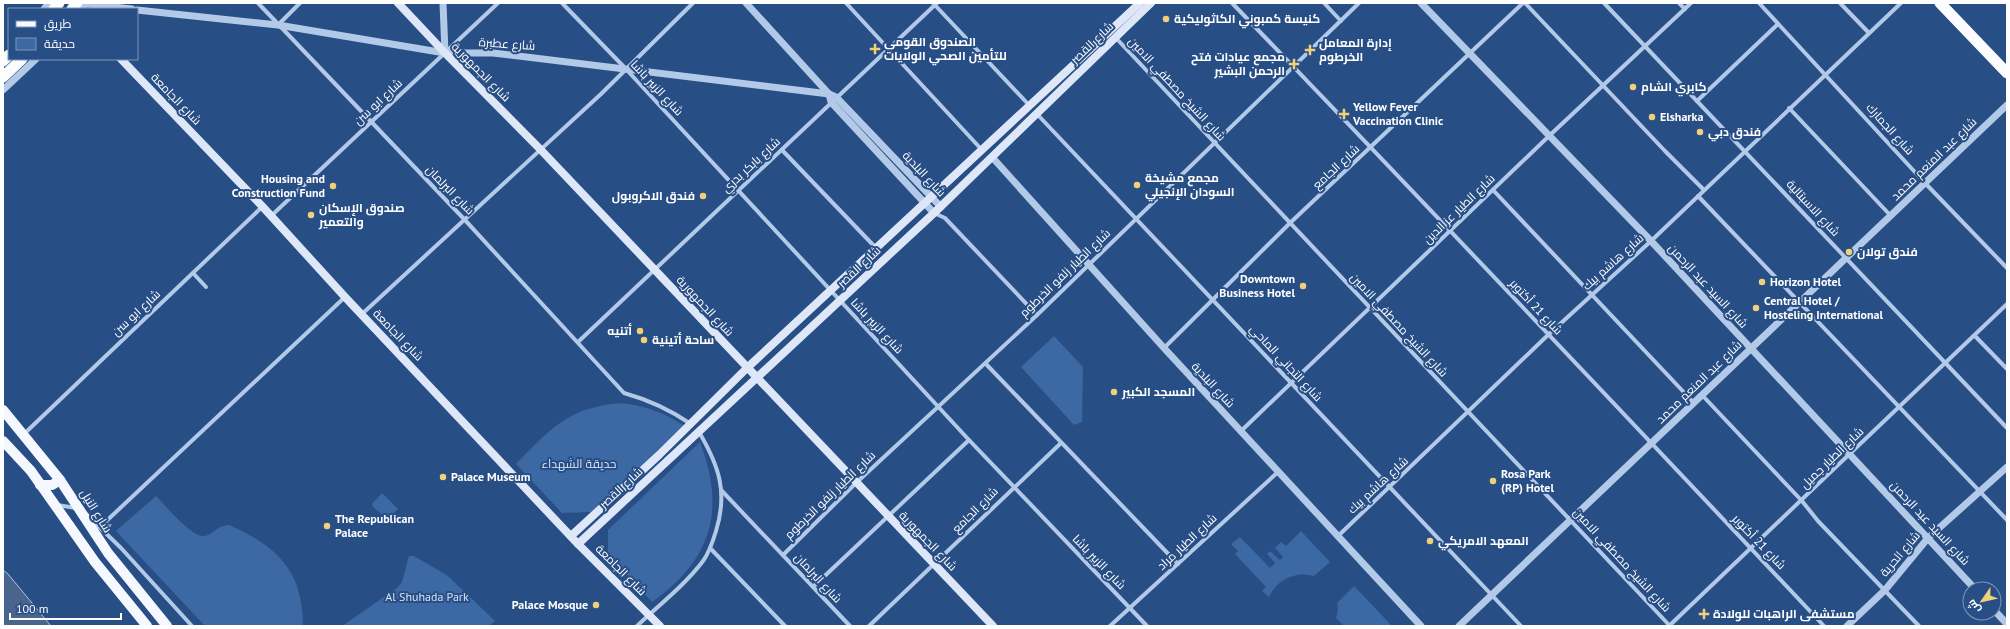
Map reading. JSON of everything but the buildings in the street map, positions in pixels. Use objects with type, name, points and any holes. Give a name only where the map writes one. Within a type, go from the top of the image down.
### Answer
[{"type":"highway","points":[[1940,3],[2007,73]]},
{"type":"highway","points":[[1950,3],[2007,63]]},
{"type":"highway","points":[[3,77],[21,60]]},
{"type":"main road","name":"شارع الجمهورية","points":[[398,3],[540,149],[993,626]]},
{"type":"main road","name":"شارع القصر","points":[[571,536],[747,368],[1140,3]]},
{"type":"main road","name":"شارع القصر","points":[[578,544],[937,210],[1151,3]]},
{"type":"main road","name":"شارع الجامعة","points":[[122,60],[262,206],[345,297],[578,544],[660,626]]},
{"type":"main road","name":"شارع النيل","points":[[3,410],[60,480],[78,508],[97,530],[167,626]]},
{"type":"main road","points":[[3,441],[17,455],[55,505],[76,537],[147,626]]},
{"type":"main road","points":[[40,485],[52,486],[60,480]]},
{"type":"main road","points":[[76,537],[97,530]]},
{"type":"street","name":"شارع البرلمان","points":[[258,3],[464,219],[624,393],[650,400],[670,410],[690,424]]},
{"type":"street","points":[[278,25],[300,3]]},
{"type":"street","points":[[443,3],[445,53]]},
{"type":"street","name":"شارع ابو سن","points":[[271,216],[498,3]]},
{"type":"street","name":"شارع الزبير باشا","points":[[562,3],[625,68],[1013,487],[1147,626]]},
{"type":"street","points":[[362,314],[601,94],[625,68],[693,3]]},
{"type":"street","name":"شارع البلدية","points":[[746,3],[925,203],[937,210],[945,218]]},
{"type":"street","points":[[846,3],[982,150]]},
{"type":"street","name":"شارع 21 أكتوبر","points":[[1232,3],[1372,147],[1650,444],[1824,626]]},
{"type":"street","points":[[1324,3],[1341,20]]},
{"type":"street","name":"شارع الطيار زلفو الخرطوم","points":[[783,555],[856,483],[986,364],[1135,218],[1359,3]]},
{"type":"street","name":"شارع السيد عبد الرحمن","points":[[1421,3],[1651,241],[1968,581]]},
{"type":"street","points":[[1524,3],[1704,190]]},
{"type":"street","name":"شارع الجامع","points":[[1164,348],[1290,224],[1524,3]]},
{"type":"street","name":"شارع الاسبتالية","points":[[1604,3],[2007,428]]},
{"type":"street","points":[[1679,3],[1685,9]]},
{"type":"street","name":"شارع الطيار عز الدين","points":[[1241,432],[1549,136],[1691,3]]},
{"type":"street","name":"شارع الجمارك","points":[[1759,3],[1925,183],[2007,268]]},
{"type":"street","points":[[1840,3],[1869,33]]},
{"type":"street","name":"شارع هاشم بيك","points":[[1338,536],[1548,335],[1651,241],[1901,3]]},
{"type":"street","points":[[75,8],[87,4],[123,8]]},
{"type":"street","points":[[935,4],[1029,105]]},
{"type":"street","name":"شارع بابكر بدري","points":[[578,342],[782,150],[832,98],[889,49],[935,4]]},
{"type":"street","name":"شارع عطبرة","points":[[138,10],[278,25],[445,53],[493,52],[625,68],[832,98]]},
{"type":"street","points":[[1697,100],[1778,24]]},
{"type":"street","name":"شارع الشيخ مصطفي الامين","points":[[1115,37],[1670,626]]},
{"type":"street","points":[[3,90],[35,60]]},
{"type":"street","name":"شارع البلدية","points":[[832,98],[932,197],[937,210],[945,218]]},
{"type":"street","name":"شارع عبد المنعم محمد","points":[[1459,626],[2007,105]]},
{"type":"street","points":[[1789,108],[1891,216]]},
{"type":"street","name":"شارع التجاني الماحي","points":[[1036,113],[1521,626]]},
{"type":"street","points":[[782,150],[876,249]]},
{"type":"street","name":"شارع البلدية","points":[[992,156],[1164,348],[1421,626]]},
{"type":"street","points":[[1493,190],[1694,403]]},
{"type":"street","points":[[1698,196],[1899,409],[2007,520]]},
{"type":"street","name":"شارع ابو سن","points":[[23,434],[262,206]]},
{"type":"street","points":[[945,218],[1037,315]]},
{"type":"street","points":[[192,273],[206,287]]},
{"type":"street","points":[[192,626],[97,530],[345,297]]},
{"type":"street","name":"شارع الطيار جميل","points":[[1670,626],[1899,409],[2007,304]]},
{"type":"street","points":[[1975,336],[2007,369]]},
{"type":"street","points":[[986,364],[1178,564]]},
{"type":"street","points":[[1702,394],[1802,501],[1818,521],[1918,626]]},
{"type":"street","points":[[638,626],[694,572],[704,560],[718,525],[722,491],[719,475],[712,456],[699,432]]},
{"type":"street","points":[[813,587],[969,440]]},
{"type":"street","name":"شارع الجامع","points":[[869,626],[935,565],[1013,487],[1061,443]]},
{"type":"street","name":"شارع الحرية","points":[[1847,626],[1885,590],[1928,538],[2007,466]]},
{"type":"street","name":"شارع الطيار مراد","points":[[1110,626],[1278,472]]},
{"type":"street","name":"شارع البرلمان","points":[[722,491],[850,626]]},
{"type":"street","points":[[55,505],[78,508]]},
{"type":"street","points":[[710,548],[785,626]]},
{"type":"green space","points":[[1054,336],[1083,367],[1082,422],[1074,425],[1021,367]]},
{"type":"green space","name":"حديقة الشهداء","points":[[620,403],[654,410],[685,426],[591,512],[562,513],[516,464],[551,430],[573,415],[602,406]]},
{"type":"green space","points":[[700,442],[708,467],[712,490],[712,512],[708,532],[700,551],[688,569],[672,586],[652,602],[608,554],[608,530]]},
{"type":"green space","points":[[382,493],[398,509],[389,517],[385,517],[373,507],[372,504]]},
{"type":"green space","points":[[156,496],[187,527],[200,536],[208,535],[221,526],[229,525],[261,542],[274,552],[292,575],[298,590],[302,607],[303,626],[205,626],[116,531]]},
{"type":"green space","points":[[1301,531],[1330,562],[1314,576],[1300,575],[1287,578],[1272,591],[1269,597],[1262,591],[1266,587],[1235,554],[1238,551],[1231,544],[1240,537],[1270,568],[1275,563],[1267,554],[1270,551],[1280,560],[1283,557],[1275,548],[1281,542],[1286,546]]},
{"type":"green space","name":"Al Shuhada Park","points":[[409,556],[414,556],[448,576],[495,621],[489,626],[342,626],[397,588],[402,582]]},
{"type":"green space","points":[[1354,586],[1392,626],[1344,626],[1336,618],[1338,610],[1337,603]]},
{"type":"shaded area","points":[[3,570],[8,574],[51,626],[3,626]]},
{"type":"place","name":"كنيسة كمبوني الكاثوليكية","points":[[1166,19]]},
{"type":"place","name":"الصندوق القومي للتأمين الصحي الولايات","points":[[875,49]]},
{"type":"place","name":"إدارة المعامل الخرطوم","points":[[1310,50]]},
{"type":"place","name":"مجمع عيادات فتح الرحمن البشير","points":[[1294,64]]},
{"type":"place","name":"كابري الشام","points":[[1633,87]]},
{"type":"place","name":"Yellow Fever Vaccination Clinic","points":[[1344,114]]},
{"type":"place","name":"Elsharka","points":[[1652,117]]},
{"type":"place","name":"فندق دبي","points":[[1700,132]]},
{"type":"place","name":"مجمع مشيخة السودان الإنجيلي","points":[[1137,185]]},
{"type":"place","name":"Housing and Construction Fund","points":[[333,186]]},
{"type":"place","name":"فندق الاكروبول","points":[[703,196]]},
{"type":"place","name":"صندوق الإسكان والتعمير","points":[[311,215]]},
{"type":"place","name":"فندق تولان","points":[[1849,252]]},
{"type":"place","name":"Horizon Hotel","points":[[1762,282]]},
{"type":"place","name":"Downtown Business Hotel","points":[[1303,286]]},
{"type":"place","name":"Central Hotel / Hosteling International","points":[[1756,308]]},
{"type":"place","name":"أتنيه","points":[[640,331]]},
{"type":"place","name":"ساحة أتينية","points":[[644,340]]},
{"type":"place","name":"المسجد الكبير","points":[[1114,392]]},
{"type":"place","name":"Palace Museum","points":[[443,477]]},
{"type":"place","name":"Rosa Park (RP) Hotel","points":[[1493,481]]},
{"type":"place","name":"The Republican Palace","points":[[327,526]]},
{"type":"place","name":"المعهد الامريكي","points":[[1430,541]]},
{"type":"place","name":"Palace Mosque","points":[[596,605]]},
{"type":"place","name":"مستشفى الراهبات للولادة","points":[[1704,614]]}]
